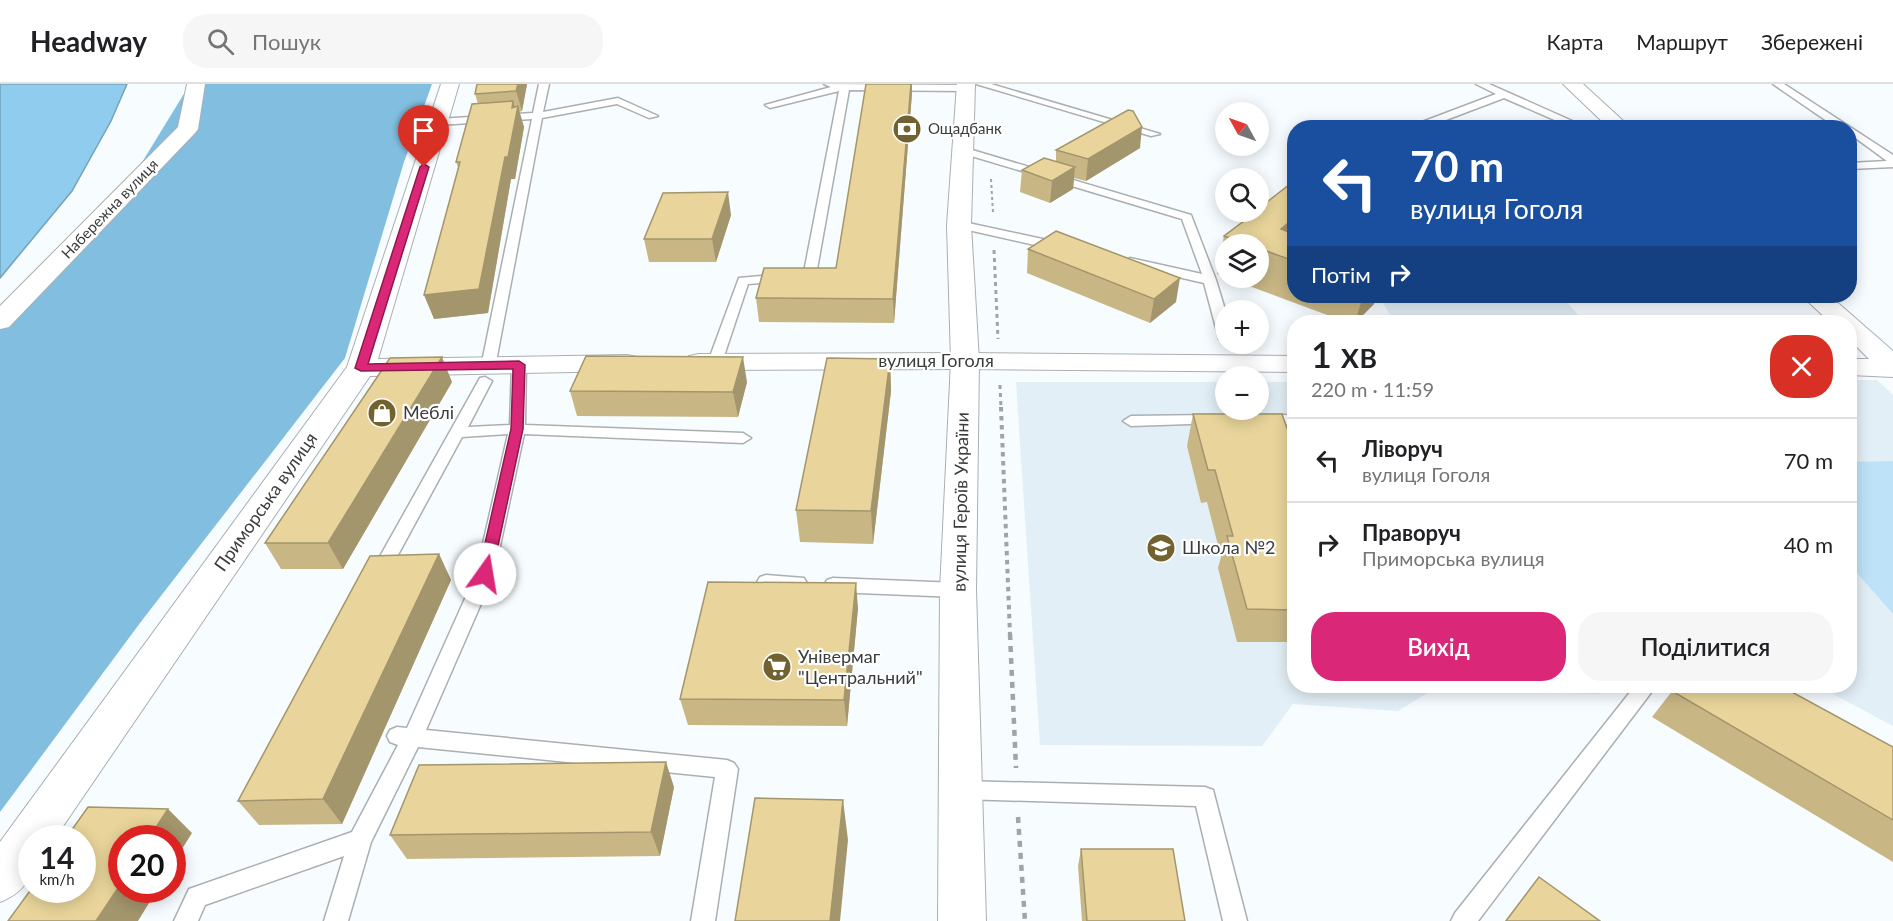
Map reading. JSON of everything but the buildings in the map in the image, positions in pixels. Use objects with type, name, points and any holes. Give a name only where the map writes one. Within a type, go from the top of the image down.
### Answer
[{"type":"street","name":"Набережна вулиця","points":[[0,321],[188,129],[196,84]]},
{"type":"street","name":"Приморська вулиця","points":[[0,880],[361,368],[450,84]]},
{"type":"street","points":[[1572,84],[1612,120]]},
{"type":"street","name":"вулиця Героїв України","points":[[963,921],[958,590],[965,361],[959,225],[976,154],[971,85]]},
{"type":"street","points":[[1823,303],[1837,315]]},
{"type":"street","points":[[1857,333],[1893,367]]},
{"type":"street","name":"вулиця Гоголя","points":[[361,368],[487,374],[519,365],[999,361],[1215,350]]},
{"type":"street","name":"вулиця Гоголя","points":[[1250,354],[1287,362]]},
{"type":"street","points":[[1857,367],[1893,367]]},
{"type":"lane","points":[[387,560],[487,374],[544,84]]},
{"type":"lane","points":[[829,84],[845,86],[971,85],[1155,134]]},
{"type":"lane","points":[[1481,84],[1564,120]]},
{"type":"lane","points":[[1778,84],[1833,120]]},
{"type":"lane","points":[[770,105],[845,86]]},
{"type":"lane","points":[[715,362],[743,281],[810,275],[845,86]]},
{"type":"lane","points":[[1436,120],[1504,94]]},
{"type":"lane","points":[[438,122],[538,116],[618,101],[653,116]]},
{"type":"lane","points":[[1857,135],[1893,162]]},
{"type":"lane","points":[[976,154],[1187,217],[1215,300]]},
{"type":"lane","points":[[1857,165],[1893,162]]},
{"type":"lane","points":[[959,225],[1073,250]]},
{"type":"lane","points":[[1119,260],[1210,280]]},
{"type":"lane","points":[[336,921],[360,840],[405,737],[485,574],[517,429],[519,365]]},
{"type":"lane","points":[[1131,421],[1226,420]]},
{"type":"lane","points":[[1269,420],[1287,420]]},
{"type":"lane","points":[[456,432],[517,429],[742,438]]},
{"type":"lane","points":[[766,582],[958,590]]},
{"type":"lane","points":[[1463,921],[1641,693]]},
{"type":"lane","points":[[405,737],[727,769],[703,921]]},
{"type":"lane","points":[[962,790],[1205,796],[1235,921]]},
{"type":"lane","points":[[186,921],[197,897],[360,840]]},
{"type":"path","points":[[976,154],[993,232],[1017,791],[1025,921]]},
{"type":"shaded area","points":[[0,84],[127,84],[111,121],[72,191],[0,278]]},
{"type":"shaded area","points":[[190,84],[432,84],[404,162],[345,358],[140,623],[0,812],[0,326],[133,177]]},
{"type":"shaded area","points":[[1383,303],[1568,303],[1578,315],[1390,315]]},
{"type":"shaded area","points":[[1857,380],[1877,380],[1893,395],[1893,726],[1831,693],[1857,693]]},
{"type":"shaded area","name":"Школа №2","points":[[1016,382],[1215,382],[1215,420],[1269,420],[1269,382],[1287,382],[1287,693],[1427,693],[1398,711],[1293,704],[1262,746],[1040,745]]},
{"type":"shaded area","points":[[1893,461],[1893,614],[1857,573],[1857,462]]},
{"type":"place","name":"Ощадбанк","points":[[907,129]]},
{"type":"place","name":"Меблі","points":[[382,413]]},
{"type":"place","name":"Школа №2","points":[[1161,548]]},
{"type":"place","name":"Універмаг \"Центральний\"","points":[[777,667]]},
{"type":"route","points":[[424,167],[361,368],[519,365],[517,429],[485,574]]}]
